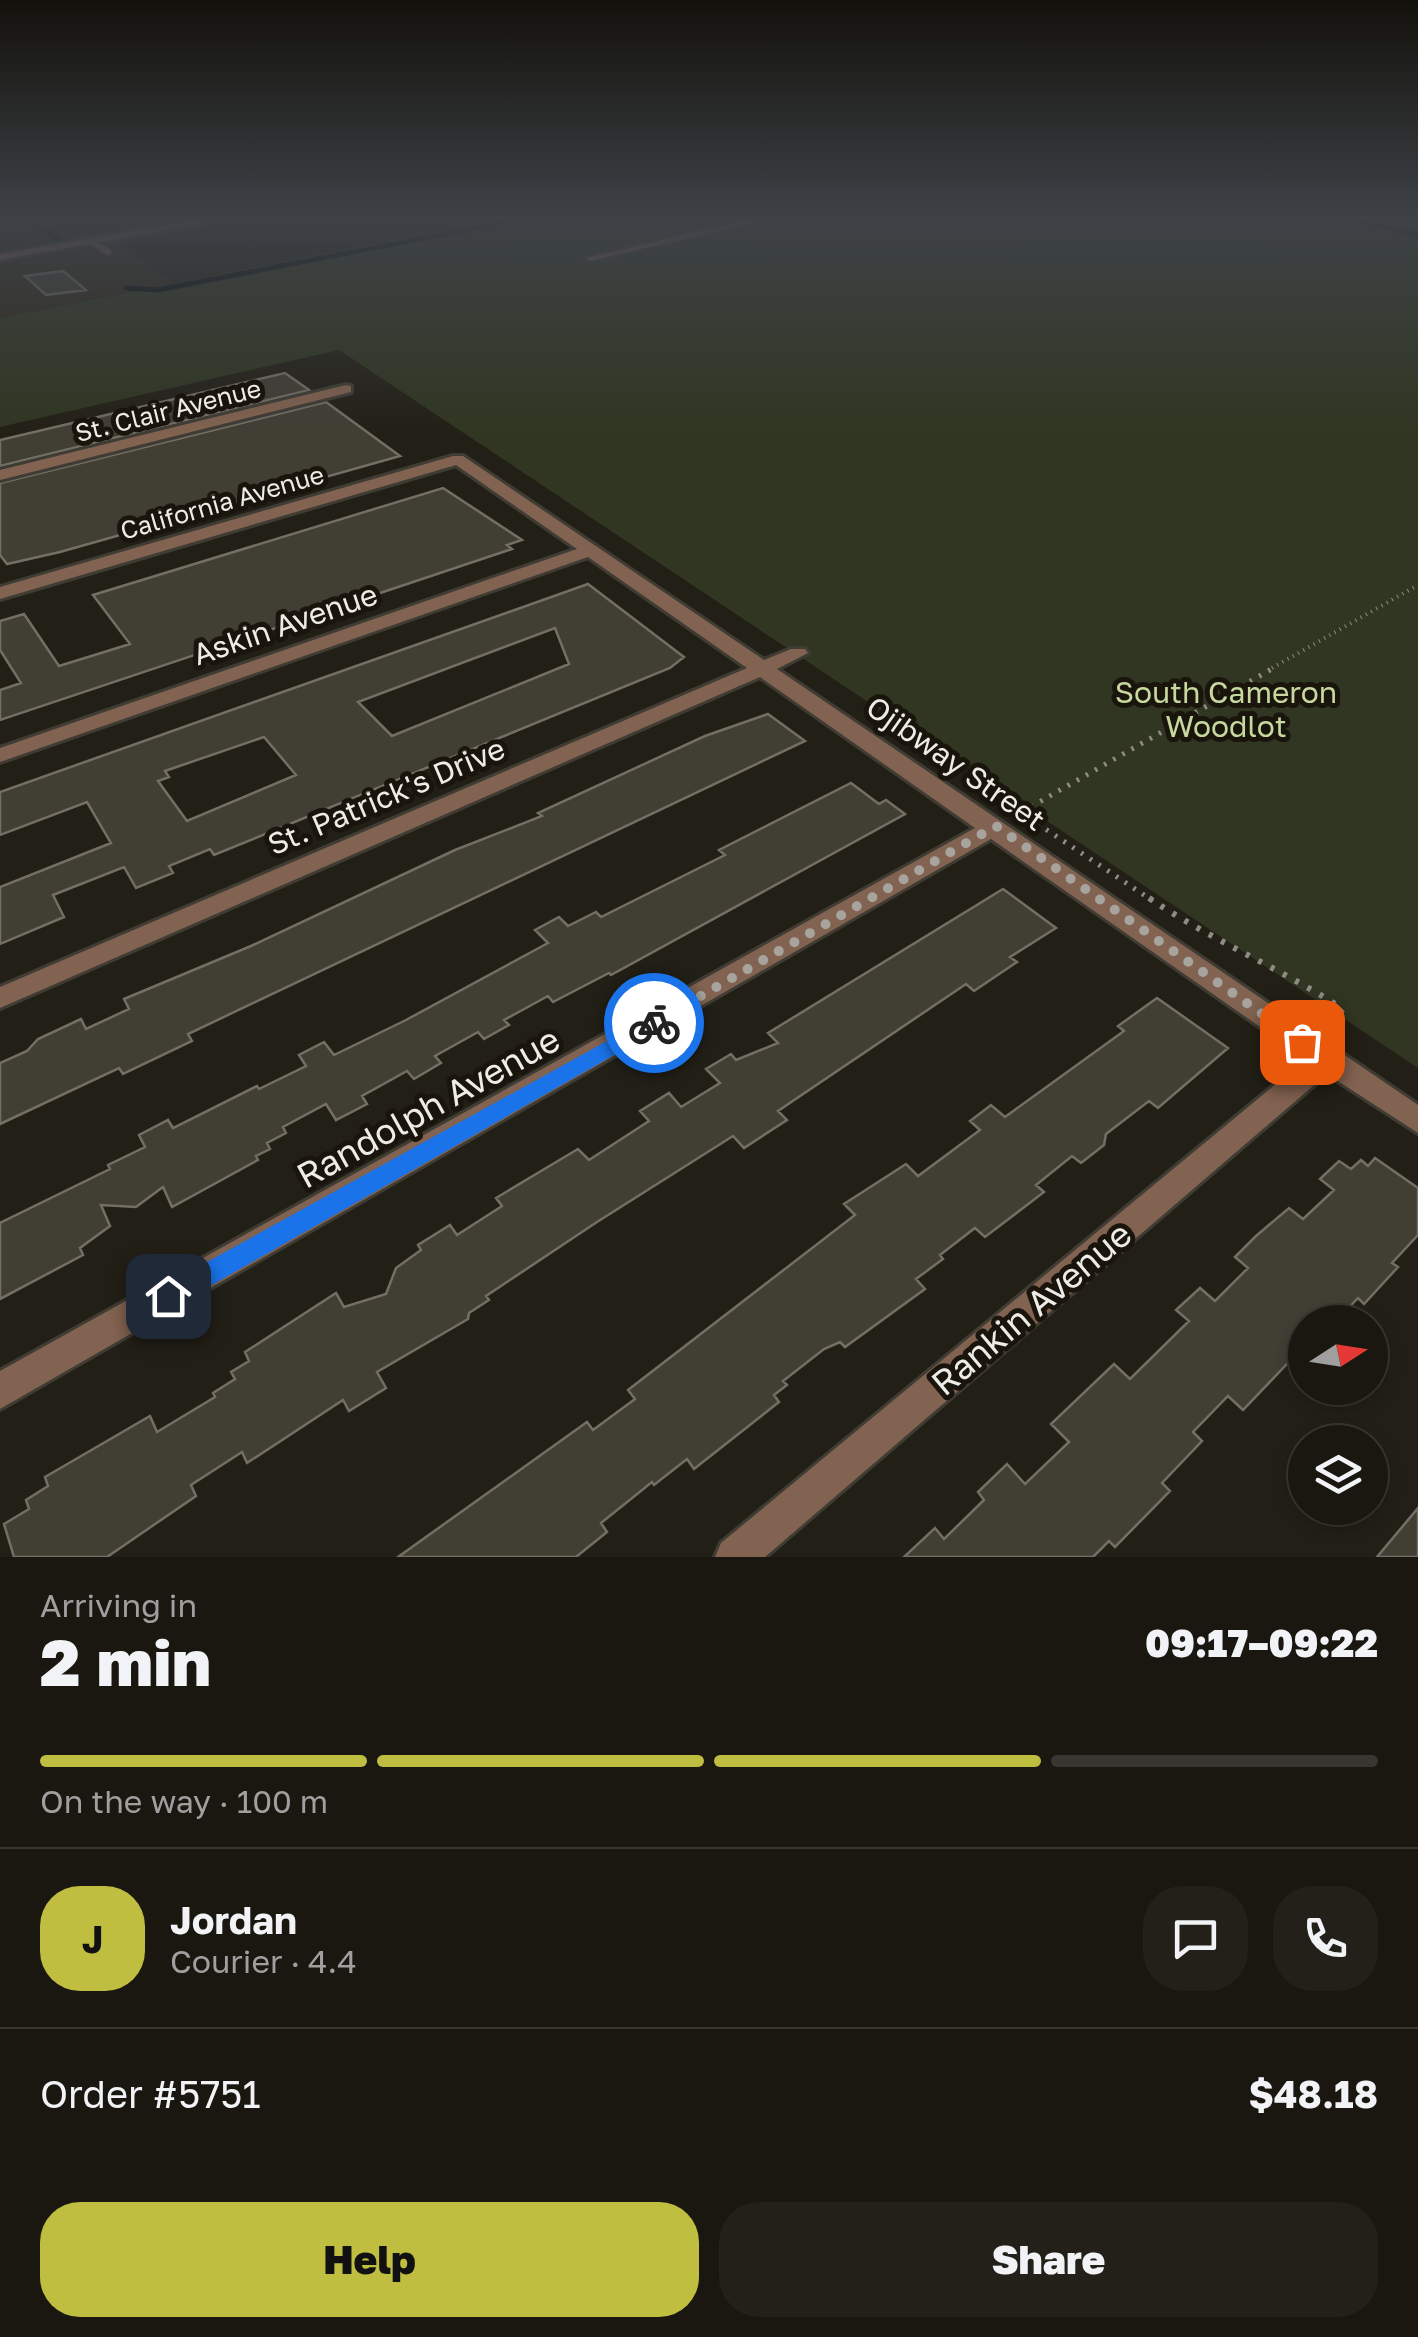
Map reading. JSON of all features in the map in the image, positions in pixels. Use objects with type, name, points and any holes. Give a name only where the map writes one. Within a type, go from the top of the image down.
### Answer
[{"type":"street","name":"St. Clair Avenue","points":[[0,476],[346,389]]},
{"type":"street","name":"Ojibway Street","points":[[458,459],[764,668],[1009,819],[1323,1045],[1418,1120]]},
{"type":"street","name":"California Avenue","points":[[0,593],[458,459]]},
{"type":"street","name":"Askin Avenue","points":[[0,756],[590,550]]},
{"type":"street","name":"St. Patrick's Drive","points":[[0,998],[798,653]]},
{"type":"street","name":"Randolph Avenue","points":[[0,1392],[1009,819]]},
{"type":"street","name":"Rankin Avenue","points":[[735,1557],[1323,1045]]},
{"type":"path","points":[[1323,1045],[1343,1010],[1294,976],[1194,928],[1009,819],[1418,585]]},
{"type":"shaded area","points":[[0,291],[135,291],[0,318]]},
{"type":"green space","name":"South Cameron Woodlot","points":[[138,291],[1418,291],[1418,1068],[339,350],[0,427],[0,318]]},
{"type":"building","points":[[41,291],[81,291],[46,295]]},
{"type":"building","points":[[285,373],[309,390],[0,466],[0,440]]},
{"type":"building","points":[[326,402],[400,456],[60,552],[7,564],[0,555],[0,483]]},
{"type":"building","points":[[443,488],[522,540],[507,545],[512,549],[0,720],[0,690],[21,683],[0,650],[0,621],[24,614],[59,666],[130,644],[93,595]]},
{"type":"building","points":[[588,584],[684,657],[670,668],[214,855],[210,849],[169,866],[173,873],[136,888],[124,867],[53,895],[64,917],[0,944],[0,887],[111,843],[87,802],[0,835],[0,792]],"holes":[[[555,628],[569,664],[392,736],[358,702]],[[264,737],[296,775],[187,821],[158,781],[169,777],[165,771]]]},
{"type":"building","points":[[768,714],[805,741],[188,1034],[192,1041],[123,1074],[119,1068],[0,1124],[0,1063],[27,1051],[38,1039],[81,1019],[86,1029],[129,1009],[124,999],[251,946],[455,850],[542,816],[538,813],[705,736]]},
{"type":"building","points":[[851,783],[879,804],[886,800],[905,814],[611,975],[553,1002],[548,996],[504,1020],[509,1025],[484,1039],[478,1032],[435,1056],[441,1063],[414,1079],[407,1071],[362,1096],[367,1104],[336,1120],[326,1104],[283,1127],[286,1133],[267,1143],[270,1149],[256,1156],[258,1160],[172,1207],[163,1187],[136,1207],[101,1205],[110,1226],[80,1248],[83,1255],[0,1299],[0,1223],[110,1169],[108,1165],[145,1147],[139,1135],[168,1120],[173,1128],[306,1066],[299,1055],[324,1042],[334,1055],[406,1020],[548,943],[535,930],[559,917],[568,926],[596,912],[601,917],[725,855],[719,850]]},
{"type":"building","points":[[1003,889],[1056,928],[1010,957],[1017,962],[974,991],[966,984],[778,1111],[787,1120],[744,1148],[733,1136],[597,1222],[486,1296],[489,1300],[469,1313],[468,1319],[377,1372],[386,1388],[349,1411],[343,1400],[247,1463],[242,1452],[191,1485],[196,1496],[107,1557],[14,1557],[4,1524],[29,1509],[26,1500],[48,1486],[45,1477],[150,1416],[157,1432],[215,1397],[213,1393],[235,1379],[231,1372],[249,1361],[245,1352],[336,1293],[344,1307],[386,1294],[396,1268],[421,1250],[418,1245],[450,1225],[457,1235],[502,1206],[496,1198],[578,1149],[589,1160],[649,1121],[640,1111],[669,1093],[681,1107],[720,1083],[706,1069],[731,1054],[736,1060],[778,1043],[768,1033]]},
{"type":"building","points":[[1157,998],[1228,1048],[1158,1108],[1149,1101],[1106,1134],[1104,1145],[1081,1163],[1072,1156],[1036,1185],[1044,1192],[985,1237],[975,1228],[940,1255],[943,1259],[916,1279],[925,1289],[845,1347],[840,1342],[824,1349],[783,1381],[787,1385],[774,1395],[779,1402],[694,1469],[687,1459],[654,1485],[652,1482],[601,1523],[607,1532],[576,1557],[398,1557],[587,1422],[593,1430],[635,1399],[628,1390],[855,1215],[844,1204],[906,1164],[918,1176],[980,1130],[970,1121],[991,1105],[1005,1117],[1124,1031],[1118,1026]]},
{"type":"building","points":[[1375,1158],[1418,1188],[1418,1235],[1392,1263],[1398,1267],[1364,1304],[1358,1298],[1351,1305],[1288,1305],[1288,1363],[1243,1410],[1228,1396],[1193,1432],[1202,1441],[1162,1483],[1170,1491],[1115,1547],[1109,1541],[1093,1557],[904,1557],[935,1528],[944,1539],[984,1500],[978,1492],[1007,1464],[1025,1484],[1069,1442],[1051,1424],[1114,1364],[1130,1379],[1189,1321],[1176,1310],[1200,1288],[1215,1301],[1248,1268],[1235,1257],[1256,1236],[1289,1208],[1303,1219],[1334,1190],[1320,1179],[1339,1161],[1351,1169],[1361,1160],[1368,1166]]},
{"type":"building","points":[[1418,1508],[1418,1557],[1377,1557]]},
{"type":"way so far","points":[[654,1023],[996,826],[1302,1042]]},
{"type":"route","points":[[168,1296],[654,1023]]}]
